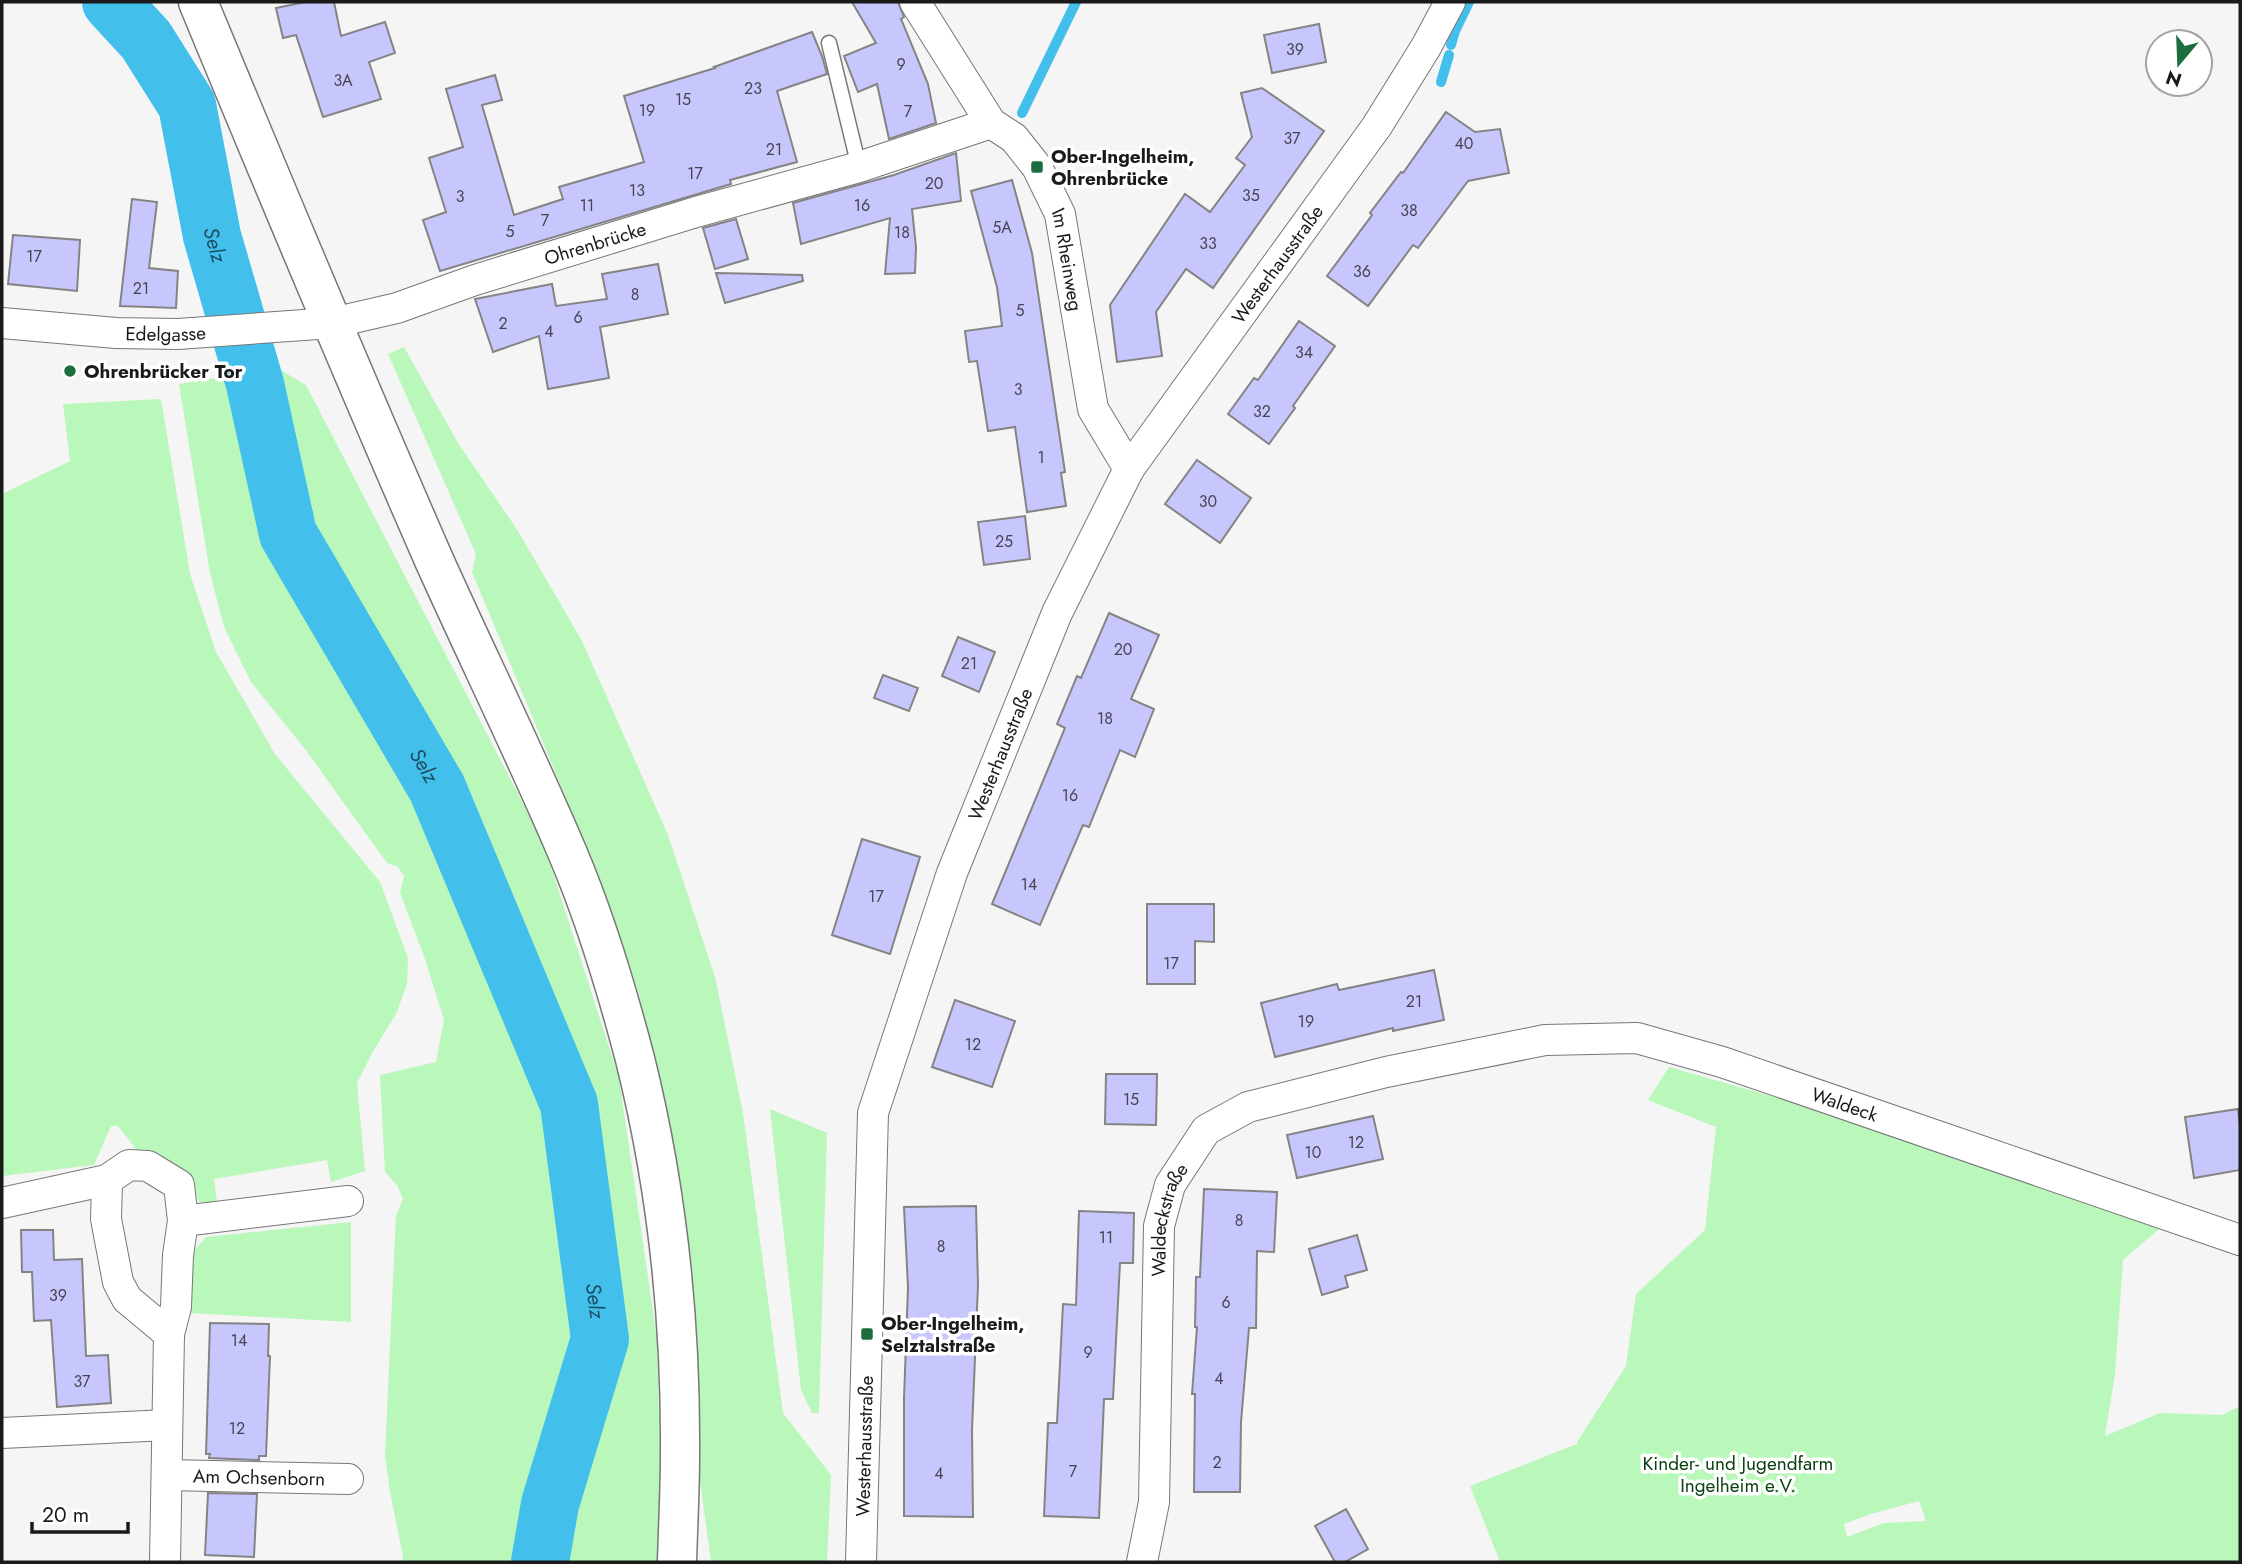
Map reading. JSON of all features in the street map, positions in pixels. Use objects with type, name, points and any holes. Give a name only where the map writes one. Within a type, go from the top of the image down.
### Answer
[{"type":"main road","points":[[198,2],[331,323],[569,856],[616,992],[635,1062],[662,1202],[676,1341],[680,1451],[677,1562]]},
{"type":"main road","points":[[680,1451],[693,1562]]},
{"type":"street","name":"Im Rheinweg","points":[[915,2],[991,123],[1014,138],[1037,167],[1060,214],[1093,410],[1129,469]]},
{"type":"street","name":"Westerhausstraße","points":[[861,1562],[873,1114],[952,873],[1057,613],[1129,469],[1377,125],[1426,47],[1450,2]]},
{"type":"street","name":"Ohrenbrücke","points":[[331,323],[397,308],[475,280],[696,212],[859,167],[991,123]]},
{"type":"street","name":"Edelgasse","points":[[2,323],[116,333],[178,334],[331,323]]},
{"type":"street","name":"Waldeck","points":[[1439,1060],[1545,1040],[1637,1038],[1722,1062],[2240,1240]]},
{"type":"street","name":"Waldeckstraße","points":[[1142,1562],[1154,1502],[1159,1226],[1170,1185],[1206,1130],[1248,1107],[1439,1060]]},
{"type":"street","name":"Am Ochsenborn","points":[[2,1203],[107,1180],[129,1165],[148,1166],[179,1185],[183,1221],[178,1255],[176,1307],[169,1334],[166,1562]]},
{"type":"street","points":[[107,1180],[106,1219],[118,1282],[127,1299],[169,1334]]},
{"type":"street","points":[[183,1221],[348,1200]]},
{"type":"street","points":[[2,1433],[167,1425]]},
{"type":"street","name":"Am Ochsenborn","points":[[168,1475],[348,1479]]},
{"type":"lane","points":[[829,43],[859,167]]},
{"type":"green space","points":[[404,347],[458,443],[518,531],[582,641],[668,835],[715,977],[743,1113],[783,1413],[831,1475],[827,1562],[711,1562],[700,1481],[687,1271],[670,1132],[639,994],[591,858],[472,572],[476,554],[388,354]]},
{"type":"green space","points":[[277,368],[306,385],[543,842],[619,1078],[657,1339],[663,1562],[402,1562],[385,1455],[396,1216],[403,1199],[397,1185],[385,1172],[380,1075],[436,1062],[444,1020],[400,893],[404,876],[398,867],[387,863],[305,749],[251,682],[224,627],[210,573],[179,384]]},
{"type":"green space","points":[[161,399],[190,574],[216,652],[275,754],[380,882],[408,958],[407,984],[396,1014],[357,1083],[365,1171],[331,1182],[327,1160],[214,1179],[217,1202],[199,1202],[186,1177],[140,1154],[118,1126],[111,1126],[94,1165],[2,1176],[2,494],[70,461],[63,404]]},
{"type":"green space","name":"Kinder- und Jugendfarm Ingelheim e.V.","points":[[1669,1067],[1821,1110],[2165,1224],[2123,1260],[2115,1374],[2105,1436],[2160,1413],[2222,1415],[2240,1406],[2240,1562],[1500,1562],[1470,1486],[1577,1444],[1626,1366],[1636,1294],[1705,1230],[1716,1127],[1648,1100]],"holes":[[[1919,1501],[1926,1521],[1884,1523],[1847,1537],[1844,1524]]]},
{"type":"green space","points":[[770,1109],[827,1133],[819,1413],[812,1413],[801,1390]]},
{"type":"green space","points":[[351,1222],[351,1322],[189,1313],[191,1254],[206,1237]]},
{"type":"building","points":[[305,2],[334,2],[341,36],[385,22],[395,53],[369,62],[381,99],[323,117],[296,35],[283,38],[276,8]]},
{"type":"building","points":[[852,2],[898,2],[904,17],[901,19],[928,84],[936,123],[889,139],[877,84],[858,92],[844,56],[876,43]]},
{"type":"building","points":[[1319,24],[1326,62],[1272,73],[1264,35]]},
{"type":"building","points":[[812,32],[827,74],[777,91],[797,162],[730,180],[731,184],[440,271],[423,220],[446,212],[429,158],[463,147],[446,89],[495,75],[502,100],[482,105],[514,215],[563,199],[559,187],[644,162],[624,96],[715,68]]},
{"type":"building","points":[[1262,88],[1324,131],[1213,288],[1186,269],[1156,312],[1162,356],[1117,362],[1110,305],[1185,194],[1210,212],[1245,165],[1236,158],[1252,137],[1241,93]]},
{"type":"building","points":[[1446,112],[1475,132],[1500,129],[1509,173],[1468,181],[1418,248],[1413,245],[1368,306],[1327,276],[1372,215],[1370,213],[1401,172],[1403,173]]},
{"type":"building","points":[[956,153],[961,201],[912,209],[916,247],[915,273],[885,274],[890,218],[801,244],[793,203],[894,175]]},
{"type":"building","points":[[1012,180],[1032,253],[1065,472],[1061,473],[1066,506],[1027,512],[1015,427],[988,431],[977,361],[969,362],[965,331],[1002,326],[997,287],[971,191]]},
{"type":"building","points":[[132,199],[157,202],[149,268],[178,271],[176,308],[120,306]]},
{"type":"building","points":[[736,219],[748,259],[715,269],[703,228]]},
{"type":"building","points":[[13,235],[80,240],[77,291],[8,284]]},
{"type":"building","points":[[658,264],[668,314],[600,327],[609,378],[548,389],[539,336],[493,352],[475,299],[552,284],[556,306],[607,299],[602,274]]},
{"type":"building","points":[[716,273],[802,275],[803,281],[725,303]]},
{"type":"building","points":[[1299,321],[1335,346],[1269,444],[1228,414],[1254,378],[1258,380]]},
{"type":"building","points":[[1197,460],[1251,498],[1220,543],[1165,504]]},
{"type":"building","points":[[1025,516],[1030,559],[984,565],[978,522]]},
{"type":"building","points":[[1109,613],[1159,635],[1131,699],[1154,709],[1135,757],[1120,750],[1089,827],[1083,825],[1040,925],[992,904],[1065,728],[1057,724],[1077,676],[1081,678]]},
{"type":"building","points":[[958,637],[995,652],[979,692],[942,676]]},
{"type":"building","points":[[883,675],[918,688],[909,711],[874,698]]},
{"type":"building","points":[[862,839],[920,857],[890,954],[832,935]]},
{"type":"building","points":[[1147,904],[1214,904],[1214,942],[1195,941],[1195,984],[1147,984]]},
{"type":"building","points":[[1434,970],[1444,1020],[1393,1031],[1393,1028],[1275,1057],[1261,1003],[1337,984],[1339,990]]},
{"type":"building","points":[[955,1000],[1015,1021],[992,1087],[932,1067]]},
{"type":"building","points":[[1106,1074],[1157,1074],[1156,1125],[1105,1124]]},
{"type":"building","points":[[2238,1109],[2240,1170],[2194,1178],[2185,1117]]},
{"type":"building","points":[[1373,1116],[1383,1159],[1297,1178],[1287,1135]]},
{"type":"building","points":[[1204,1189],[1277,1192],[1274,1252],[1257,1251],[1256,1328],[1249,1328],[1241,1422],[1240,1492],[1194,1492],[1195,1394],[1192,1394],[1197,1327],[1196,1277],[1200,1277]]},
{"type":"building","points":[[976,1206],[978,1285],[972,1430],[973,1517],[904,1516],[908,1287],[904,1207]]},
{"type":"building","points":[[1079,1211],[1134,1213],[1133,1263],[1120,1263],[1113,1399],[1104,1399],[1099,1518],[1044,1516],[1048,1423],[1057,1423],[1063,1304],[1076,1305]]},
{"type":"building","points":[[21,1230],[53,1230],[54,1260],[82,1259],[86,1356],[108,1355],[111,1403],[57,1407],[51,1320],[34,1321],[32,1272],[22,1272]]},
{"type":"building","points":[[1357,1235],[1367,1270],[1345,1276],[1348,1287],[1322,1295],[1309,1249]]},
{"type":"building","points":[[210,1323],[269,1324],[266,1456],[259,1456],[259,1460],[209,1458],[210,1454],[206,1454]]},
{"type":"building","points":[[208,1493],[257,1494],[254,1557],[205,1555]]},
{"type":"building","points":[[1346,1509],[1368,1549],[1345,1562],[1335,1562],[1315,1526]]},
{"type":"waterway","name":"Selz","points":[[111,2],[146,40],[187,105],[212,236],[255,384],[288,534],[437,788],[569,1104],[600,1339],[550,1504],[540,1562]]},
{"type":"waterway","points":[[1022,113],[1076,2]]},
{"type":"waterway","points":[[1451,45],[1469,2]]},
{"type":"waterway","points":[[1441,82],[1449,55]]},
{"type":"place","name":"Ober-Ingelheim, Ohrenbrücke","points":[[1037,167]]},
{"type":"place","name":"Ohrenbrücker Tor","points":[[70,371]]},
{"type":"place","name":"Ober-Ingelheim, Selztalstraße","points":[[867,1334]]}]
